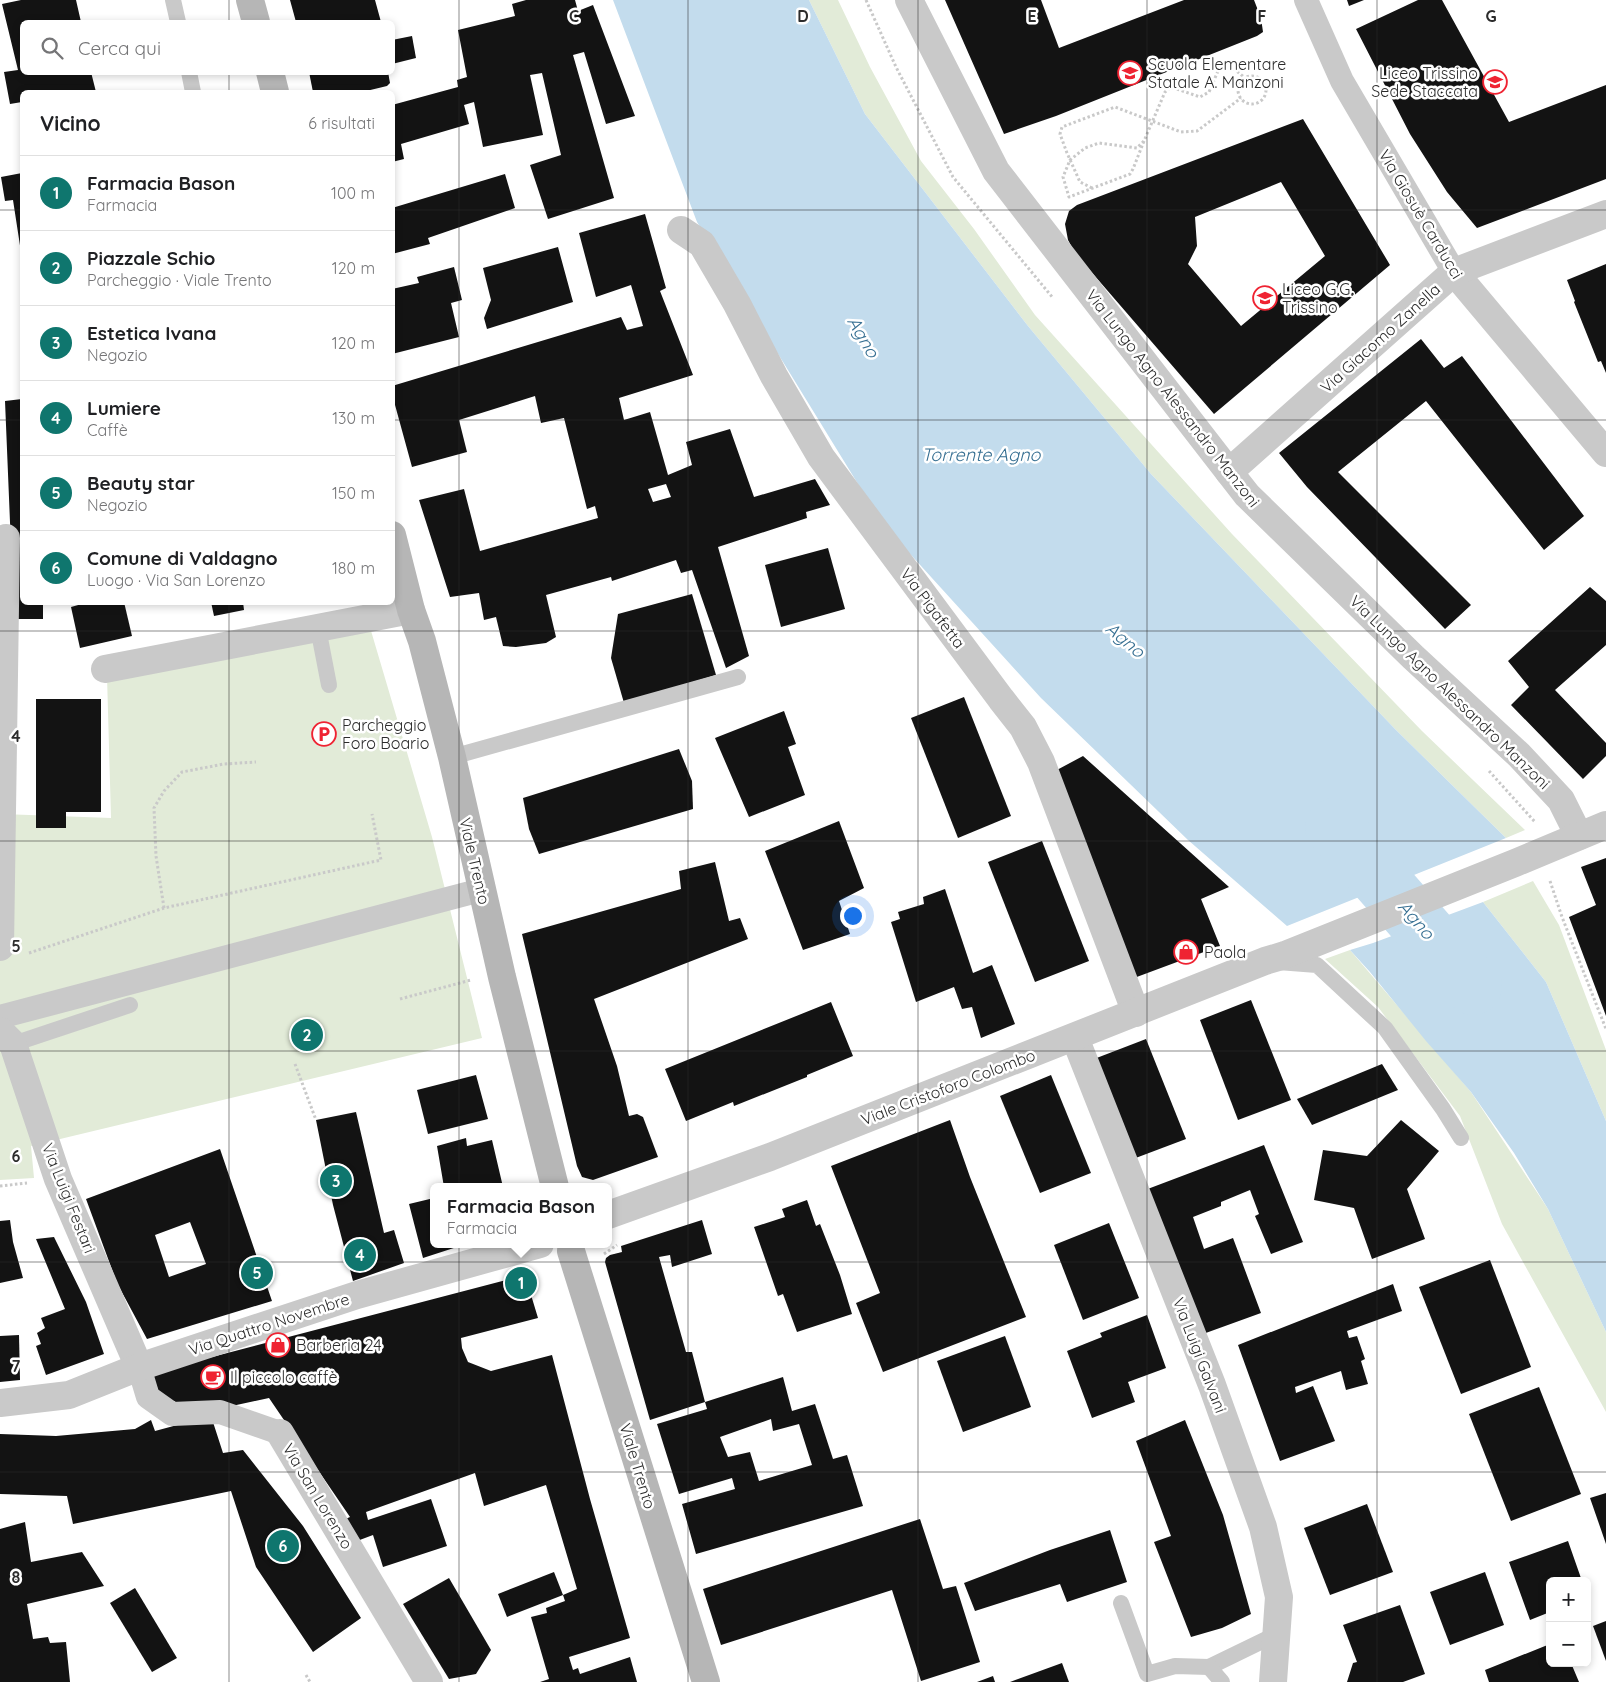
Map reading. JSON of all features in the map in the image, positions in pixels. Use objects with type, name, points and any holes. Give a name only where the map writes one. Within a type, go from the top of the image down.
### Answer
[{"type":"main road","points":[[250,0],[255,20]]},
{"type":"main road","points":[[271,75],[274,90]]},
{"type":"main road","name":"Viale Trento","points":[[395,547],[452,757],[481,890],[554,1183]]},
{"type":"main road","name":"Viale Trento","points":[[568,1248],[706,1682]]},
{"type":"street","name":"Via Lungo Agno Alessandro Manzoni","points":[[909,0],[996,171],[1247,495],[1413,657],[1519,755],[1561,800],[1579,836]]},
{"type":"street","name":"Via Giosuè Carducci","points":[[1306,0],[1342,81],[1454,272],[1606,453]]},
{"type":"street","name":"Via Giacomo Zanella","points":[[1229,472],[1454,272],[1606,214]]},
{"type":"street","name":"Via Pigafetta","points":[[681,230],[702,244],[737,304],[774,376],[820,457],[995,692],[1023,726],[1041,762],[1136,1012]]},
{"type":"street","points":[[0,947],[6,538]]},
{"type":"street","points":[[105,669],[411,610]]},
{"type":"street","points":[[1519,861],[1606,825]]},
{"type":"street","name":"Viale Cristoforo Colombo","points":[[612,1214],[770,1157],[1519,861]]},
{"type":"street","points":[[0,1017],[481,890]]},
{"type":"street","name":"Via Luigi Festari","points":[[6,1038],[58,1179],[139,1366]]},
{"type":"street","name":"Via Luigi Galvani","points":[[1075,1038],[1212,1385],[1263,1527],[1280,1597],[1273,1682]]},
{"type":"street","name":"Via Quattro Novembre","points":[[0,1402],[69,1395],[139,1366],[357,1295],[526,1248]]},
{"type":"street","name":"Via San Lorenzo","points":[[139,1366],[148,1397],[172,1414],[220,1412],[280,1433],[430,1682]]},
{"type":"lane","points":[[173,0],[178,20]]},
{"type":"lane","points":[[190,75],[193,90]]},
{"type":"lane","points":[[318,628],[330,684]]},
{"type":"lane","points":[[452,757],[738,677]]},
{"type":"lane","points":[[1275,958],[1317,965],[1385,1028],[1443,1109],[1461,1138]]},
{"type":"lane","points":[[6,1038],[130,1005]]},
{"type":"lane","points":[[1121,1603],[1148,1674],[1176,1666],[1209,1667],[1277,1634]]},
{"type":"lane","points":[[1209,1667],[1222,1682]]},
{"type":"path","points":[[1144,141],[1137,148],[1099,143],[1085,148],[1070,160],[1063,177],[1069,197],[1130,174],[1165,92],[1171,87],[1200,97],[1209,92],[1218,71],[1224,66],[1233,68],[1245,78]]},
{"type":"path","points":[[1249,76],[1259,78],[1265,84],[1266,93],[1261,101],[1248,103],[1241,98],[1238,89],[1245,78],[1249,76]]},
{"type":"path","points":[[1092,188],[1080,182],[1060,134],[1062,128],[1115,107],[1181,132],[1197,131],[1241,98]]},
{"type":"path","points":[[164,908],[156,856],[154,808],[164,791],[182,772],[224,764],[256,762]]},
{"type":"path","points":[[27,954],[164,908],[381,860],[372,814]]},
{"type":"path","points":[[1519,861],[1533,881],[1548,874],[1562,917],[1606,1029]]},
{"type":"path","points":[[400,999],[501,972]]},
{"type":"path","points":[[295,1064],[316,1120]]},
{"type":"path","points":[[0,1186],[28,1183]]},
{"type":"path","points":[[604,1262],[604,1254],[619,1244]]},
{"type":"path","points":[[306,1675],[310,1682]]},
{"type":"green space","points":[[809,0],[838,0],[870,67],[921,161],[974,229],[1035,315],[1232,534],[1422,731],[1525,830],[1506,838],[1396,730],[1151,474],[1028,326],[865,114]]},
{"type":"green space","points":[[369,624],[432,837],[482,1038],[31,1146],[34,1178],[0,1180],[0,840],[2,814],[111,818],[107,676]]},
{"type":"green space","points":[[1533,881],[1559,925],[1606,1050],[1606,1121],[1546,982],[1483,902]]},
{"type":"green space","points":[[1350,950],[1471,1092],[1548,1209],[1606,1332],[1606,1412],[1502,1224],[1460,1116],[1378,1007],[1325,959]]},
{"type":"water","name":"Torrente Agno","points":[[613,0],[809,0],[865,114],[1028,326],[1151,474],[1396,730],[1506,838],[1287,926],[1188,840],[1041,698],[882,523],[697,222]]},
{"type":"water","points":[[1483,902],[1546,982],[1606,1121],[1606,1332],[1548,1209],[1514,1153],[1471,1092],[1350,950]]},
{"type":"building","points":[[21,0],[76,0],[81,20],[20,20],[20,75],[92,75],[96,90],[20,90],[20,102],[10,104],[4,72],[18,70],[2,4]]},
{"type":"building","points":[[290,0],[375,0],[380,20],[295,20]]},
{"type":"building","points":[[526,0],[575,0],[578,11],[593,5],[635,116],[606,124],[584,52],[573,55],[614,198],[548,219],[530,165],[561,155],[542,73],[530,75],[543,135],[483,147],[474,102],[464,105],[469,124],[401,144],[404,159],[395,161],[395,104],[458,87],[457,80],[467,77],[458,30],[515,16],[512,4]]},
{"type":"building","points":[[945,0],[1041,0],[1059,48],[1184,0],[1254,0],[1261,18],[1263,32],[1056,116],[1004,134]]},
{"type":"building","points":[[1347,0],[1364,0],[1349,6]]},
{"type":"building","name":"Liceo Trissino Sede Staccata","points":[[1418,0],[1442,0],[1509,122],[1606,85],[1606,179],[1477,228],[1447,192],[1410,134],[1356,29]]},
{"type":"building","points":[[412,36],[416,58],[395,63],[395,39]]},
{"type":"building","points":[[310,75],[389,75],[390,83],[387,86],[370,90],[313,90]]},
{"type":"building","points":[[1303,119],[1390,265],[1214,414],[1075,253],[1068,240],[1065,224],[1069,211],[1077,205]],"holes":[[[1281,182],[1325,256],[1241,326],[1188,264],[1197,246],[1195,217]]]},
{"type":"building","points":[[20,173],[20,246],[13,200],[5,201],[1,177]]},
{"type":"building","points":[[505,174],[515,208],[428,238],[430,244],[395,253],[395,207]]},
{"type":"building","points":[[645,214],[666,288],[660,291],[693,375],[619,398],[624,420],[650,412],[668,475],[692,465],[686,442],[730,429],[754,497],[815,479],[830,505],[806,512],[807,518],[718,547],[749,656],[726,668],[692,570],[681,573],[676,560],[612,581],[611,577],[546,595],[556,637],[546,643],[516,647],[503,646],[496,617],[484,620],[479,593],[450,597],[419,500],[464,489],[480,551],[598,518],[595,506],[587,509],[564,418],[541,423],[535,396],[459,420],[467,452],[412,467],[395,405],[395,385],[621,317],[627,330],[643,326],[631,285],[596,297],[579,233]],"holes":[[[666,484],[671,497],[653,502],[648,489]]]},
{"type":"building","points":[[558,247],[573,302],[487,329],[484,318],[491,300],[483,268]]},
{"type":"building","points":[[1606,264],[1606,373],[1601,361],[1598,362],[1567,280]]},
{"type":"building","points":[[454,267],[462,300],[451,303],[459,337],[395,353],[395,288],[419,283],[417,277]]},
{"type":"building","points":[[1421,339],[1444,368],[1462,356],[1584,516],[1544,550],[1426,401],[1338,472],[1471,605],[1445,629],[1307,487],[1279,453]]},
{"type":"building","points":[[20,399],[20,605],[43,605],[43,619],[14,619],[5,401]]},
{"type":"building","points":[[828,548],[845,609],[781,627],[765,565]]},
{"type":"building","points":[[1590,587],[1606,601],[1606,645],[1555,690],[1606,743],[1606,756],[1583,779],[1511,705],[1529,687],[1508,661]]},
{"type":"building","points":[[692,594],[716,675],[624,703],[611,658],[618,614]]},
{"type":"building","points":[[78,605],[125,605],[132,636],[80,648],[71,607]]},
{"type":"building","points":[[212,605],[243,605],[244,610],[214,616]]},
{"type":"building","points":[[964,697],[1011,816],[958,838],[911,718]]},
{"type":"building","points":[[36,699],[101,699],[101,812],[66,812],[66,828],[36,828]]},
{"type":"building","points":[[784,711],[796,744],[788,747],[805,795],[749,817],[715,738]]},
{"type":"building","points":[[679,749],[692,781],[693,809],[539,854],[529,829],[523,798]]},
{"type":"building","points":[[1083,756],[1229,887],[1201,899],[1220,946],[1134,978],[1055,771]]},
{"type":"building","points":[[839,821],[864,888],[839,901],[850,934],[803,950],[765,851]]},
{"type":"building","points":[[1042,841],[1089,961],[1035,982],[988,862]]},
{"type":"building","points":[[1606,858],[1606,1016],[1569,917],[1596,905],[1581,867]]},
{"type":"building","points":[[715,862],[729,921],[740,918],[748,939],[594,999],[617,1066],[629,1116],[637,1114],[643,1117],[658,1157],[593,1180],[582,1177],[577,1166],[522,934],[681,889],[679,871]]},
{"type":"building","points":[[945,889],[973,973],[992,965],[1015,1024],[981,1038],[972,1007],[962,1009],[954,987],[916,1002],[891,922],[900,919],[898,912],[924,904],[923,897]]},
{"type":"building","points":[[1251,1000],[1291,1100],[1238,1120],[1200,1020]]},
{"type":"building","points":[[831,1002],[853,1056],[807,1075],[807,1077],[734,1106],[733,1102],[686,1121],[665,1069]]},
{"type":"building","points":[[1146,1039],[1186,1139],[1133,1159],[1094,1059]]},
{"type":"building","points":[[1382,1064],[1398,1090],[1312,1125],[1297,1099]]},
{"type":"building","points":[[476,1075],[488,1119],[428,1134],[417,1090]]},
{"type":"building","points":[[1051,1075],[1091,1173],[1040,1193],[1000,1096]]},
{"type":"building","points":[[356,1112],[384,1233],[394,1230],[404,1263],[353,1281],[333,1205],[316,1120]]},
{"type":"building","points":[[950,1120],[970,1177],[1026,1317],[883,1372],[856,1303],[880,1293],[831,1166]]},
{"type":"building","points":[[1401,1120],[1439,1151],[1407,1189],[1425,1239],[1372,1259],[1354,1208],[1314,1200],[1323,1150],[1367,1156]]},
{"type":"building","points":[[466,1138],[467,1146],[492,1140],[502,1183],[443,1183],[437,1146]]},
{"type":"building","points":[[1264,1145],[1303,1242],[1271,1254],[1255,1216],[1259,1214],[1250,1190],[1221,1202],[1221,1206],[1193,1217],[1204,1249],[1233,1238],[1261,1313],[1203,1334],[1145,1190]]},
{"type":"building","points":[[220,1149],[272,1301],[147,1339],[117,1283],[86,1199]],"holes":[[[190,1222],[206,1264],[169,1277],[155,1235]]]},
{"type":"building","points":[[430,1199],[430,1248],[454,1248],[423,1258],[409,1204]]},
{"type":"building","points":[[807,1200],[816,1226],[820,1224],[840,1275],[852,1314],[797,1332],[783,1294],[778,1296],[754,1227],[785,1217],[782,1209]]},
{"type":"building","points":[[10,1220],[13,1242],[23,1278],[0,1283],[0,1221]]},
{"type":"building","points":[[702,1220],[712,1254],[672,1267],[670,1255],[659,1257],[686,1352],[692,1352],[705,1402],[650,1420],[605,1262],[606,1258],[622,1252],[621,1246]]},
{"type":"building","points":[[1109,1223],[1139,1298],[1083,1320],[1054,1245]]},
{"type":"building","points":[[54,1237],[86,1302],[104,1354],[46,1375],[36,1346],[41,1344],[37,1333],[45,1328],[41,1318],[65,1309],[36,1239]]},
{"type":"building","points":[[1490,1260],[1531,1367],[1461,1394],[1419,1287]]},
{"type":"building","points":[[525,1275],[538,1318],[461,1338],[462,1348],[468,1362],[491,1371],[552,1355],[590,1499],[630,1638],[569,1657],[573,1670],[578,1668],[580,1674],[630,1657],[637,1682],[540,1682],[549,1679],[531,1617],[547,1613],[546,1608],[565,1601],[563,1595],[577,1589],[546,1485],[484,1506],[475,1473],[366,1512],[368,1520],[431,1499],[447,1546],[383,1567],[373,1535],[349,1544],[334,1524],[350,1517],[269,1398],[218,1409],[167,1411],[151,1373]]},
{"type":"building","points":[[1393,1284],[1402,1311],[1347,1331],[1349,1338],[1357,1336],[1365,1359],[1361,1361],[1368,1384],[1346,1390],[1341,1371],[1295,1387],[1296,1393],[1313,1386],[1335,1441],[1280,1461],[1238,1345]]},
{"type":"building","points":[[1147,1315],[1166,1368],[1128,1382],[1135,1402],[1092,1418],[1067,1351],[1102,1337],[1100,1333]]},
{"type":"building","points":[[19,1335],[20,1380],[0,1382],[0,1336]]},
{"type":"building","points":[[1005,1336],[1031,1407],[963,1432],[937,1361]]},
{"type":"building","points":[[783,1377],[792,1411],[815,1404],[833,1459],[847,1455],[863,1506],[696,1554],[682,1504],[735,1489],[732,1478],[679,1494],[657,1424],[707,1409],[705,1402]],"holes":[[[771,1419],[773,1431],[799,1424],[812,1465],[759,1481],[750,1452],[728,1457],[720,1437]]]},
{"type":"building","points":[[1539,1387],[1581,1494],[1511,1521],[1469,1414]]},
{"type":"building","points":[[207,1417],[212,1419],[223,1453],[243,1450],[303,1526],[361,1618],[313,1652],[256,1567],[231,1491],[73,1524],[67,1496],[0,1494],[0,1434],[56,1436],[135,1429],[151,1420],[155,1431]]},
{"type":"building","points":[[1185,1420],[1223,1515],[1251,1614],[1222,1628],[1191,1637],[1154,1542],[1171,1536],[1136,1441]]},
{"type":"building","points":[[1606,1493],[1606,1544],[1590,1498]]},
{"type":"building","points":[[1367,1504],[1393,1572],[1330,1595],[1304,1528]]},
{"type":"building","points":[[920,1519],[943,1589],[956,1586],[980,1662],[921,1681],[892,1590],[721,1645],[703,1589]]},
{"type":"building","points":[[25,1522],[31,1562],[82,1552],[104,1586],[27,1604],[33,1639],[48,1637],[50,1643],[66,1642],[70,1682],[0,1682],[0,1529]]},
{"type":"building","points":[[1110,1530],[1127,1582],[1067,1602],[1060,1584],[975,1611],[964,1583],[1050,1550]]},
{"type":"building","points":[[1568,1541],[1581,1577],[1546,1577],[1546,1614],[1530,1620],[1509,1562]]},
{"type":"building","points":[[554,1572],[563,1595],[507,1617],[498,1594]]},
{"type":"building","points":[[1485,1572],[1504,1625],[1450,1645],[1430,1592]]},
{"type":"building","points":[[449,1578],[491,1650],[476,1674],[449,1679],[403,1604]]},
{"type":"building","points":[[135,1588],[177,1658],[152,1672],[110,1603]]},
{"type":"building","points":[[1400,1605],[1425,1674],[1403,1682],[1347,1682],[1353,1663],[1357,1662],[1343,1625]]},
{"type":"building","points":[[1606,1621],[1606,1661],[1593,1626]]},
{"type":"building","points":[[1546,1646],[1546,1667],[1573,1667],[1579,1682],[1489,1682],[1485,1670]]},
{"type":"building","points":[[1062,1663],[1069,1682],[1010,1682]]},
{"type":"building","points":[[993,1676],[995,1682],[977,1682]]},
{"type":"waterway","name":"Agno","points":[[1334,827],[1473,986]]},
{"type":"place","name":"Scuola Elementare Statale A. Manzoni","points":[[1130,73]]},
{"type":"place","name":"Liceo Trissino Sede Staccata","points":[[1495,82]]},
{"type":"place","name":"Liceo G.G. Trissino","points":[[1265,298]]},
{"type":"place","name":"Parcheggio Foro Boario","points":[[324,734]]},
{"type":"place","name":"Paola","points":[[1186,952]]},
{"type":"place","name":"Piazzale Schio","points":[[307,1035]]},
{"type":"place","name":"Estetica Ivana","points":[[336,1181]]},
{"type":"place","name":"Lumiere","points":[[360,1255]]},
{"type":"place","name":"Beauty star","points":[[257,1273]]},
{"type":"place","name":"Farmacia Bason","points":[[521,1283]]},
{"type":"place","name":"Barberia 24","points":[[278,1345]]},
{"type":"place","name":"Il piccolo caffè","points":[[213,1377]]},
{"type":"place","name":"Comune di Valdagno","points":[[283,1546]]}]
